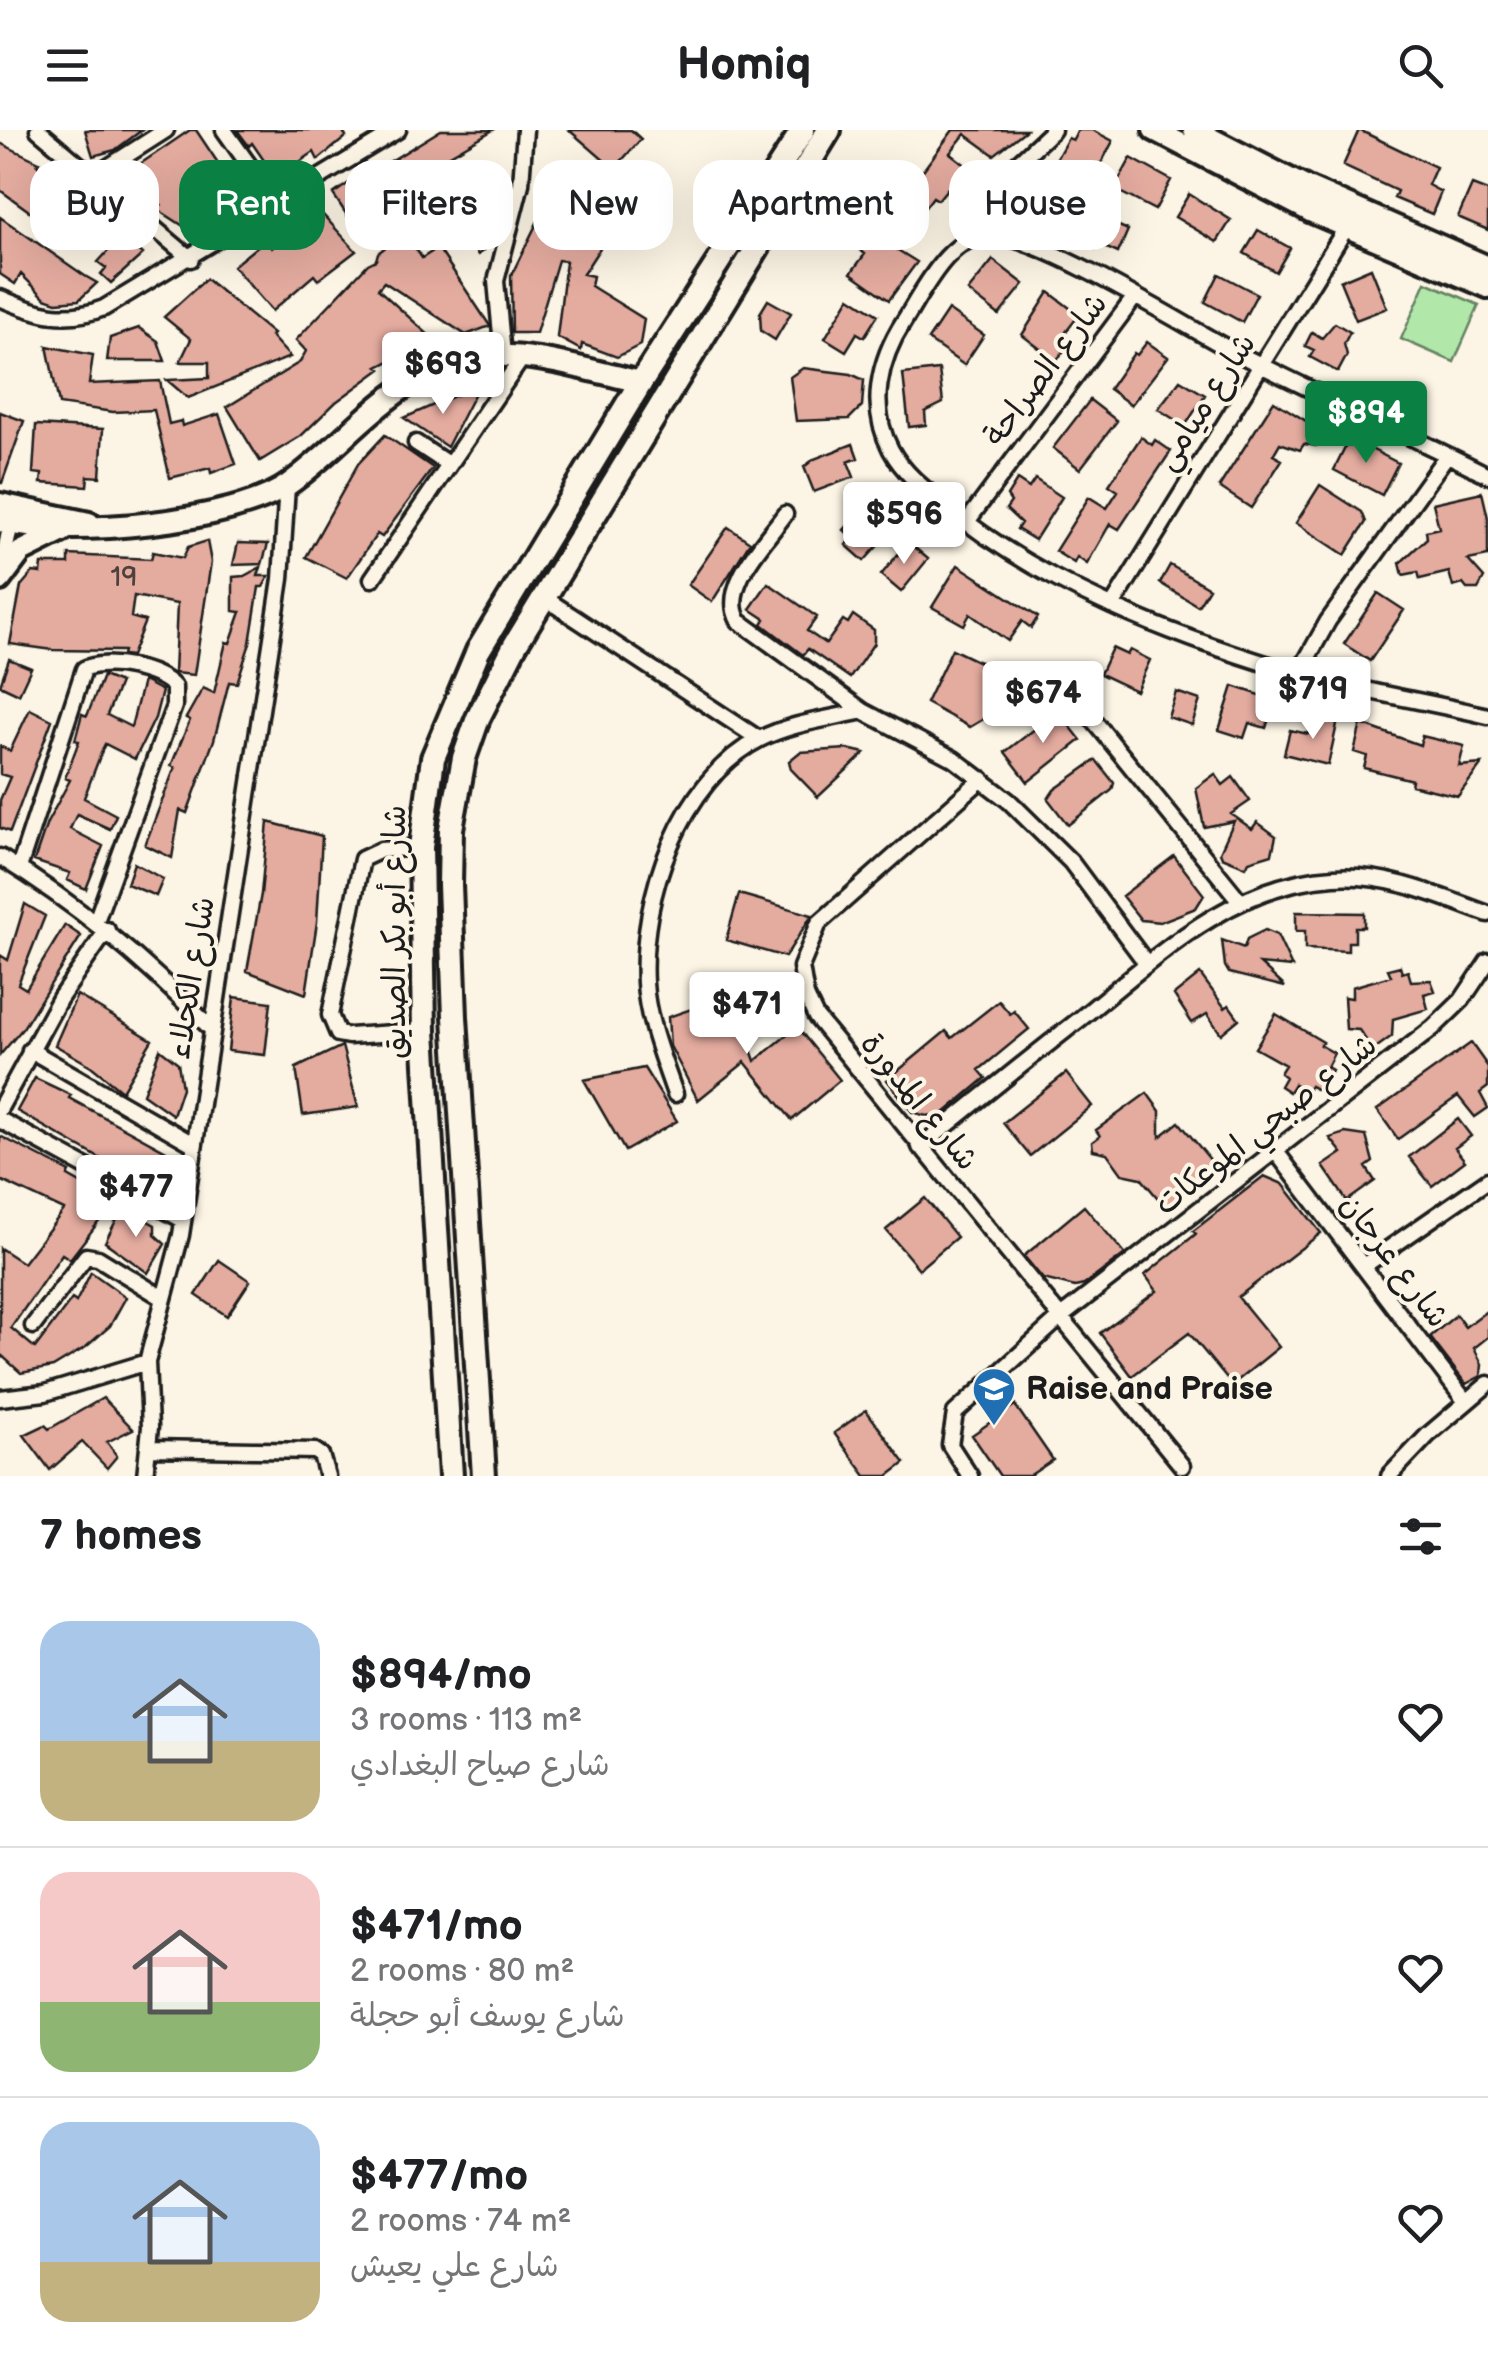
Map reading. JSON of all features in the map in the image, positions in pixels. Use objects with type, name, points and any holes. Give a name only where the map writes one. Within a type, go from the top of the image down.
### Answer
[{"type":"main road","name":"شارع أبو بكر الصديق","points":[[451,1476],[424,1031],[421,847],[433,758],[478,651],[641,382],[803,130]]},
{"type":"main road","name":"شارع أبو بكر الصديق","points":[[484,1476],[455,1017],[450,885],[456,785],[478,718],[543,597],[829,130]]},
{"type":"main road","points":[[704,284],[720,281],[727,288],[728,298]]},
{"type":"street","points":[[38,130],[71,160]]},
{"type":"street","points":[[119,160],[166,130]]},
{"type":"street","points":[[224,130],[245,160]]},
{"type":"street","points":[[325,171],[378,135],[398,130]]},
{"type":"street","points":[[372,578],[512,358],[496,281],[521,184],[525,130]]},
{"type":"street","points":[[1021,160],[1053,130]]},
{"type":"street","points":[[1154,130],[1346,228],[1488,287]]},
{"type":"street","points":[[1194,130],[1287,179],[1488,267]]},
{"type":"street","name":"شارع ميامي","points":[[1112,606],[1346,228]]},
{"type":"street","points":[[159,233],[191,259]]},
{"type":"street","points":[[0,298],[53,317],[88,314],[205,250]]},
{"type":"street","points":[[957,250],[943,263],[897,333],[884,361],[879,390],[882,428],[892,451],[924,488],[966,523],[1027,562],[1112,606],[1196,641],[1299,674],[1488,716]]},
{"type":"street","points":[[1038,250],[1262,366],[1488,475]]},
{"type":"street","name":"شارع الصراحة","points":[[966,523],[1134,298]]},
{"type":"street","points":[[6,514],[63,530],[215,511],[287,486],[405,386],[451,364],[480,357],[512,358],[641,382]]},
{"type":"street","points":[[416,443],[448,464]]},
{"type":"street","points":[[1299,674],[1328,621],[1448,454]]},
{"type":"street","name":"شارع الكحلاء","points":[[146,1476],[150,1448],[147,1362],[183,1220],[279,596],[287,486]]},
{"type":"street","points":[[6,514],[100,527]]},
{"type":"street","points":[[0,579],[6,514]]},
{"type":"street","points":[[785,514],[735,588],[732,608],[744,626],[862,711],[938,750],[982,779],[1056,846],[1147,964]]},
{"type":"street","points":[[0,579],[21,552],[63,530]]},
{"type":"street","points":[[543,597],[759,740]]},
{"type":"street","points":[[0,1108],[101,926],[174,706],[176,693],[165,678],[107,665],[84,670],[18,868]]},
{"type":"street","points":[[1082,706],[1240,900]]},
{"type":"street","points":[[675,1094],[645,988],[645,960],[656,896],[674,838],[692,802],[725,763],[759,740],[795,726],[862,711]]},
{"type":"street","name":"شارع المدورة","points":[[982,779],[818,923],[801,966],[806,996],[816,1017],[920,1148],[1182,1466]]},
{"type":"street","points":[[421,847],[381,850],[362,859],[330,1015],[338,1034],[348,1036],[424,1031]]},
{"type":"street","points":[[0,857],[144,960],[212,1030]]},
{"type":"street","points":[[920,1148],[1147,964],[1240,900],[1295,882],[1354,877],[1398,884],[1488,914]]},
{"type":"street","name":"شارع صبحي الموعكات","points":[[970,1476],[950,1445],[955,1414],[1062,1316],[1434,1028],[1462,1000],[1488,961]]},
{"type":"street","points":[[30,1050],[193,1144]]},
{"type":"street","points":[[0,1120],[183,1220]]},
{"type":"street","name":"شارع عرجان","points":[[1277,1153],[1466,1402]]},
{"type":"street","points":[[1365,1265],[1488,1180]]},
{"type":"street","points":[[32,1326],[86,1256],[98,1258],[164,1298]]},
{"type":"street","points":[[0,1398],[44,1394],[147,1362]]},
{"type":"street","points":[[1389,1476],[1488,1384]]},
{"type":"street","points":[[150,1448],[315,1451],[322,1455],[327,1476]]},
{"type":"green space","points":[[1426,282],[1479,305],[1454,362],[1401,339]]},
{"type":"building","points":[[85,130],[142,130],[115,150],[93,156]]},
{"type":"building","points":[[190,130],[196,130],[216,160],[179,160],[179,223],[159,210],[159,160],[146,160]]},
{"type":"building","points":[[237,130],[342,130],[346,137],[318,160],[314,152],[302,160],[264,160],[252,143],[249,146]]},
{"type":"building","points":[[441,130],[493,130],[446,160],[392,160]]},
{"type":"building","points":[[569,130],[631,130],[641,139],[622,160],[604,160]]},
{"type":"building","points":[[953,130],[1026,130],[994,155],[965,134],[950,153],[959,160],[949,160],[949,190],[929,202],[929,162]]},
{"type":"building","points":[[1078,130],[1092,130],[1113,141],[1103,160],[1056,160],[1068,138],[1073,140]]},
{"type":"building","points":[[1359,130],[1436,167],[1428,185],[1441,192],[1432,214],[1394,198],[1397,191],[1343,166]]},
{"type":"building","points":[[0,143],[35,160],[30,160],[30,212],[0,190]]},
{"type":"building","points":[[1131,158],[1171,180],[1155,210],[1121,193],[1121,176]]},
{"type":"building","points":[[1472,185],[1488,191],[1488,230],[1458,217]]},
{"type":"building","points":[[345,186],[345,212],[333,194]]},
{"type":"building","points":[[1189,194],[1231,220],[1217,242],[1175,217]]},
{"type":"building","points":[[0,217],[30,238],[30,250],[48,250],[97,283],[79,300],[57,302],[45,298],[21,274],[15,284],[0,274]]},
{"type":"building","points":[[325,217],[345,239],[345,250],[356,251],[318,280],[314,275],[272,311],[233,266],[253,250],[325,250]]},
{"type":"building","points":[[1121,227],[1128,230],[1121,246]]},
{"type":"building","points":[[1258,230],[1290,248],[1276,272],[1244,253]]},
{"type":"building","points":[[533,231],[533,250],[599,250],[583,274],[593,276],[591,286],[644,319],[640,345],[617,357],[582,344],[581,350],[557,337],[566,261],[558,260],[536,333],[512,333],[511,276]]},
{"type":"building","points":[[109,250],[138,250],[143,254],[111,283],[101,274],[106,268],[98,262]]},
{"type":"building","points":[[417,250],[422,258],[439,250],[490,326],[466,335],[384,282],[378,289],[433,339],[378,367],[381,369],[336,402],[301,436],[260,461],[227,407],[300,362],[306,351],[296,340],[376,260],[378,253]]},
{"type":"building","points":[[860,250],[898,250],[917,262],[889,300],[851,273],[865,254]]},
{"type":"building","points":[[993,260],[1024,284],[999,315],[968,291]]},
{"type":"building","points":[[1371,268],[1387,308],[1356,320],[1340,281]]},
{"type":"building","points":[[1219,274],[1257,294],[1242,322],[1205,302]]},
{"type":"building","points":[[206,279],[273,334],[290,357],[188,398],[167,380],[209,378],[209,362],[180,362],[191,339],[164,317]]},
{"type":"building","points":[[1049,292],[1079,315],[1062,337],[1070,343],[1056,361],[1022,335]]},
{"type":"building","points":[[850,297],[878,315],[864,337],[857,333],[846,351],[825,338]]},
{"type":"building","points":[[768,300],[791,313],[775,340],[761,331],[760,313]]},
{"type":"building","points":[[948,310],[984,335],[964,365],[928,340]]},
{"type":"building","points":[[1335,323],[1350,332],[1344,344],[1347,355],[1338,372],[1310,357],[1314,350],[1305,346],[1312,332],[1322,338]]},
{"type":"building","points":[[139,328],[158,341],[165,361],[107,361],[110,338]]},
{"type":"building","points":[[1147,342],[1168,357],[1131,405],[1109,389],[1134,353],[1137,355]]},
{"type":"building","points":[[47,346],[93,355],[89,384],[160,381],[169,424],[181,421],[182,426],[219,414],[236,464],[211,473],[210,468],[170,478],[154,410],[113,412],[59,404]]},
{"type":"building","points":[[803,368],[851,374],[864,380],[862,406],[849,419],[796,421],[790,377]]},
{"type":"building","points":[[939,370],[943,403],[925,412],[926,425],[909,427],[903,374]]},
{"type":"building","points":[[1180,380],[1205,395],[1185,426],[1158,409]]},
{"type":"building","points":[[479,385],[447,447],[404,418]]},
{"type":"building","points":[[1090,400],[1117,421],[1080,469],[1053,448]]},
{"type":"building","points":[[1274,401],[1314,426],[1312,430],[1322,436],[1316,446],[1304,444],[1300,450],[1280,443],[1273,455],[1282,460],[1251,508],[1219,487]]},
{"type":"building","points":[[0,412],[24,421],[2,483],[0,483]]},
{"type":"building","points":[[36,425],[103,429],[100,477],[88,476],[87,486],[41,483],[42,474],[33,473]]},
{"type":"building","points":[[385,435],[433,468],[382,537],[377,534],[347,578],[306,557],[358,464]]},
{"type":"building","points":[[1141,437],[1152,445],[1155,440],[1171,451],[1119,529],[1110,524],[1087,564],[1077,557],[1074,563],[1055,551],[1089,497],[1107,508],[1118,491],[1109,485]]},
{"type":"building","points":[[1350,438],[1398,463],[1382,495],[1334,470]]},
{"type":"building","points":[[853,444],[858,458],[848,462],[854,477],[814,492],[804,467]]},
{"type":"building","points":[[1035,479],[1062,497],[1035,540],[1017,529],[1021,523],[1006,509],[1011,502],[1007,496],[1017,480],[1029,488]]},
{"type":"building","points":[[1320,485],[1362,512],[1366,522],[1345,555],[1296,523]]},
{"type":"building","points":[[1482,492],[1488,518],[1488,556],[1468,560],[1484,578],[1478,589],[1467,589],[1463,584],[1453,587],[1449,572],[1420,579],[1418,572],[1403,575],[1400,563],[1427,538],[1426,531],[1439,528],[1433,503]]},
{"type":"building","points":[[868,503],[883,516],[889,509],[901,520],[864,561],[846,545],[853,538],[844,530]]},
{"type":"building","points":[[728,527],[750,542],[712,602],[688,585]]},
{"type":"building","points":[[207,541],[211,562],[194,675],[174,673],[177,604],[134,596],[131,617],[145,621],[131,656],[122,655],[123,651],[53,650],[10,644],[21,586],[33,572],[41,573],[42,564],[69,564],[69,555],[151,559],[153,552],[183,558],[188,547]]},
{"type":"building","points":[[908,542],[928,559],[901,592],[881,575]]},
{"type":"building","points":[[238,543],[268,544],[262,564],[233,565]]},
{"type":"building","points":[[958,565],[1038,617],[1031,628],[1022,621],[1008,641],[970,614],[964,625],[932,607]]},
{"type":"building","points":[[1170,565],[1209,588],[1198,606],[1160,583]]},
{"type":"building","points":[[261,567],[258,576],[269,576],[259,587],[250,643],[237,683],[229,682],[214,740],[187,813],[180,810],[172,858],[145,845],[175,767],[171,766],[190,720],[186,718],[203,688],[214,693],[226,642],[230,643],[241,612],[233,611],[233,577]]},
{"type":"building","points":[[768,583],[817,617],[807,631],[826,644],[843,620],[848,623],[853,615],[874,630],[874,643],[850,678],[808,649],[803,655],[762,624],[765,619],[750,609]]},
{"type":"building","points":[[1378,593],[1404,610],[1370,661],[1344,644]]},
{"type":"building","points":[[1112,648],[1127,655],[1130,650],[1150,660],[1136,691],[1100,674]]},
{"type":"building","points":[[952,649],[1019,681],[1014,693],[1021,697],[1014,712],[1004,707],[970,727],[926,703]]},
{"type":"building","points":[[9,659],[31,668],[19,694],[0,685]]},
{"type":"building","points":[[103,676],[120,683],[107,715],[131,727],[143,681],[162,691],[155,718],[135,759],[105,744],[84,798],[116,815],[110,829],[77,814],[70,829],[103,846],[86,889],[67,880],[70,873],[34,861],[47,823],[70,780],[65,778],[79,741],[75,740],[82,714],[87,716]]},
{"type":"building","points":[[1233,686],[1275,700],[1266,728],[1249,723],[1244,738],[1219,730]]},
{"type":"building","points":[[1176,692],[1200,700],[1192,725],[1168,717]]},
{"type":"building","points":[[30,709],[52,720],[10,832],[0,828],[0,800],[10,777],[0,774],[0,746],[10,751]]},
{"type":"building","points":[[1058,711],[1081,740],[1028,782],[1005,752]]},
{"type":"building","points":[[1321,716],[1338,720],[1328,765],[1284,754],[1290,730],[1308,734],[1311,723],[1319,725]]},
{"type":"building","points":[[1361,724],[1420,745],[1422,736],[1464,746],[1459,766],[1482,764],[1458,796],[1411,785],[1412,780],[1364,768],[1367,756],[1354,752]]},
{"type":"building","points":[[847,749],[865,753],[818,797],[791,769],[789,761],[800,752]]},
{"type":"building","points":[[1096,760],[1114,783],[1112,790],[1068,825],[1048,799],[1054,790]]},
{"type":"building","points":[[1215,774],[1223,785],[1233,777],[1250,801],[1231,814],[1252,829],[1257,822],[1276,836],[1272,854],[1249,861],[1246,867],[1222,857],[1220,852],[1234,821],[1204,827],[1196,788]]},
{"type":"building","points":[[268,822],[322,836],[317,922],[306,994],[247,971],[261,894]]},
{"type":"building","points":[[1174,856],[1204,895],[1196,908],[1160,922],[1141,920],[1122,896]]},
{"type":"building","points":[[134,863],[163,879],[156,896],[127,884]]},
{"type":"building","points":[[739,894],[812,915],[785,957],[726,940]]},
{"type":"building","points":[[25,904],[45,916],[18,984],[26,989],[65,925],[81,936],[23,1028],[0,1055],[0,955],[8,960]]},
{"type":"building","points":[[1296,912],[1364,913],[1364,927],[1355,927],[1355,942],[1348,942],[1348,951],[1305,949],[1305,931],[1296,931]]},
{"type":"building","points":[[1265,930],[1277,935],[1292,967],[1260,964],[1285,987],[1229,973],[1225,966],[1222,940],[1244,948],[1247,939]]},
{"type":"building","points":[[1400,966],[1402,973],[1408,971],[1411,981],[1431,980],[1435,991],[1424,994],[1428,1009],[1393,1019],[1392,1036],[1373,1050],[1359,1030],[1346,1029],[1344,997],[1352,998],[1352,987],[1391,976],[1388,969]]},
{"type":"building","points":[[1200,974],[1225,1008],[1229,1005],[1239,1019],[1221,1034],[1207,1014],[1192,1023],[1174,995]]},
{"type":"building","points":[[77,995],[152,1040],[122,1091],[91,1066],[55,1045]]},
{"type":"building","points":[[732,995],[755,1061],[797,1027],[840,1080],[792,1120],[745,1062],[698,1100],[670,1046],[668,1017]]},
{"type":"building","points":[[234,997],[271,1002],[265,1055],[228,1051]]},
{"type":"building","points":[[999,1001],[1029,1029],[979,1070],[986,1078],[943,1114],[926,1116],[912,1112],[887,1080],[946,1031],[952,1038]]},
{"type":"building","points":[[1276,1014],[1334,1053],[1327,1067],[1332,1070],[1320,1091],[1310,1086],[1307,1091],[1294,1084],[1289,1092],[1280,1086],[1285,1077],[1280,1073],[1285,1065],[1255,1048]]},
{"type":"building","points":[[1471,1043],[1488,1067],[1488,1087],[1480,1093],[1488,1108],[1475,1117],[1458,1096],[1398,1139],[1377,1110]]},
{"type":"building","points":[[342,1046],[358,1107],[303,1115],[296,1068]]},
{"type":"building","points":[[160,1049],[178,1063],[182,1088],[173,1115],[143,1094]]},
{"type":"building","points":[[644,1068],[677,1121],[625,1151],[584,1080]]},
{"type":"building","points":[[1066,1073],[1092,1106],[1030,1156],[1003,1123]]},
{"type":"building","points":[[35,1078],[166,1151],[174,1172],[163,1191],[111,1157],[108,1163],[17,1111]]},
{"type":"building","points":[[1147,1093],[1160,1111],[1160,1137],[1179,1122],[1217,1168],[1167,1209],[1141,1178],[1122,1174],[1107,1153],[1093,1150],[1092,1142],[1100,1136],[1096,1130]]},
{"type":"building","points":[[1458,1119],[1471,1136],[1455,1148],[1465,1161],[1432,1186],[1409,1157]]},
{"type":"building","points":[[1345,1133],[1366,1136],[1373,1162],[1366,1167],[1375,1181],[1347,1201],[1323,1166],[1342,1153],[1330,1138]]},
{"type":"building","points":[[0,1136],[70,1172],[68,1176],[114,1202],[70,1259],[62,1254],[11,1328],[35,1348],[72,1299],[76,1302],[91,1272],[126,1297],[110,1326],[86,1347],[53,1367],[21,1373],[0,1354],[0,1248],[23,1263],[64,1210],[0,1180]]},
{"type":"building","points":[[1264,1176],[1283,1184],[1321,1233],[1238,1297],[1279,1347],[1232,1385],[1189,1333],[1132,1376],[1100,1333],[1157,1291],[1145,1275],[1196,1234],[1193,1231]]},
{"type":"building","points":[[925,1198],[957,1237],[919,1269],[886,1230]]},
{"type":"building","points":[[1084,1206],[1125,1254],[1084,1285],[1075,1287],[1043,1279],[1024,1256]]},
{"type":"building","points":[[123,1207],[155,1225],[155,1235],[165,1244],[148,1273],[105,1242]]},
{"type":"building","points":[[219,1260],[250,1281],[227,1316],[196,1295]]},
{"type":"building","points":[[1488,1310],[1488,1337],[1474,1348],[1482,1364],[1481,1376],[1466,1384],[1430,1337],[1456,1315],[1465,1327]]},
{"type":"building","points":[[103,1398],[133,1429],[107,1442],[117,1456],[107,1468],[82,1442],[50,1470],[24,1435],[45,1425],[49,1429]]},
{"type":"building","points":[[1015,1405],[1053,1460],[1029,1476],[1000,1476],[972,1435]]},
{"type":"building","points":[[866,1410],[905,1463],[888,1476],[866,1476],[834,1433]]},
{"type":"place","name":"Raise and Praise","points":[[994,1427]]}]
